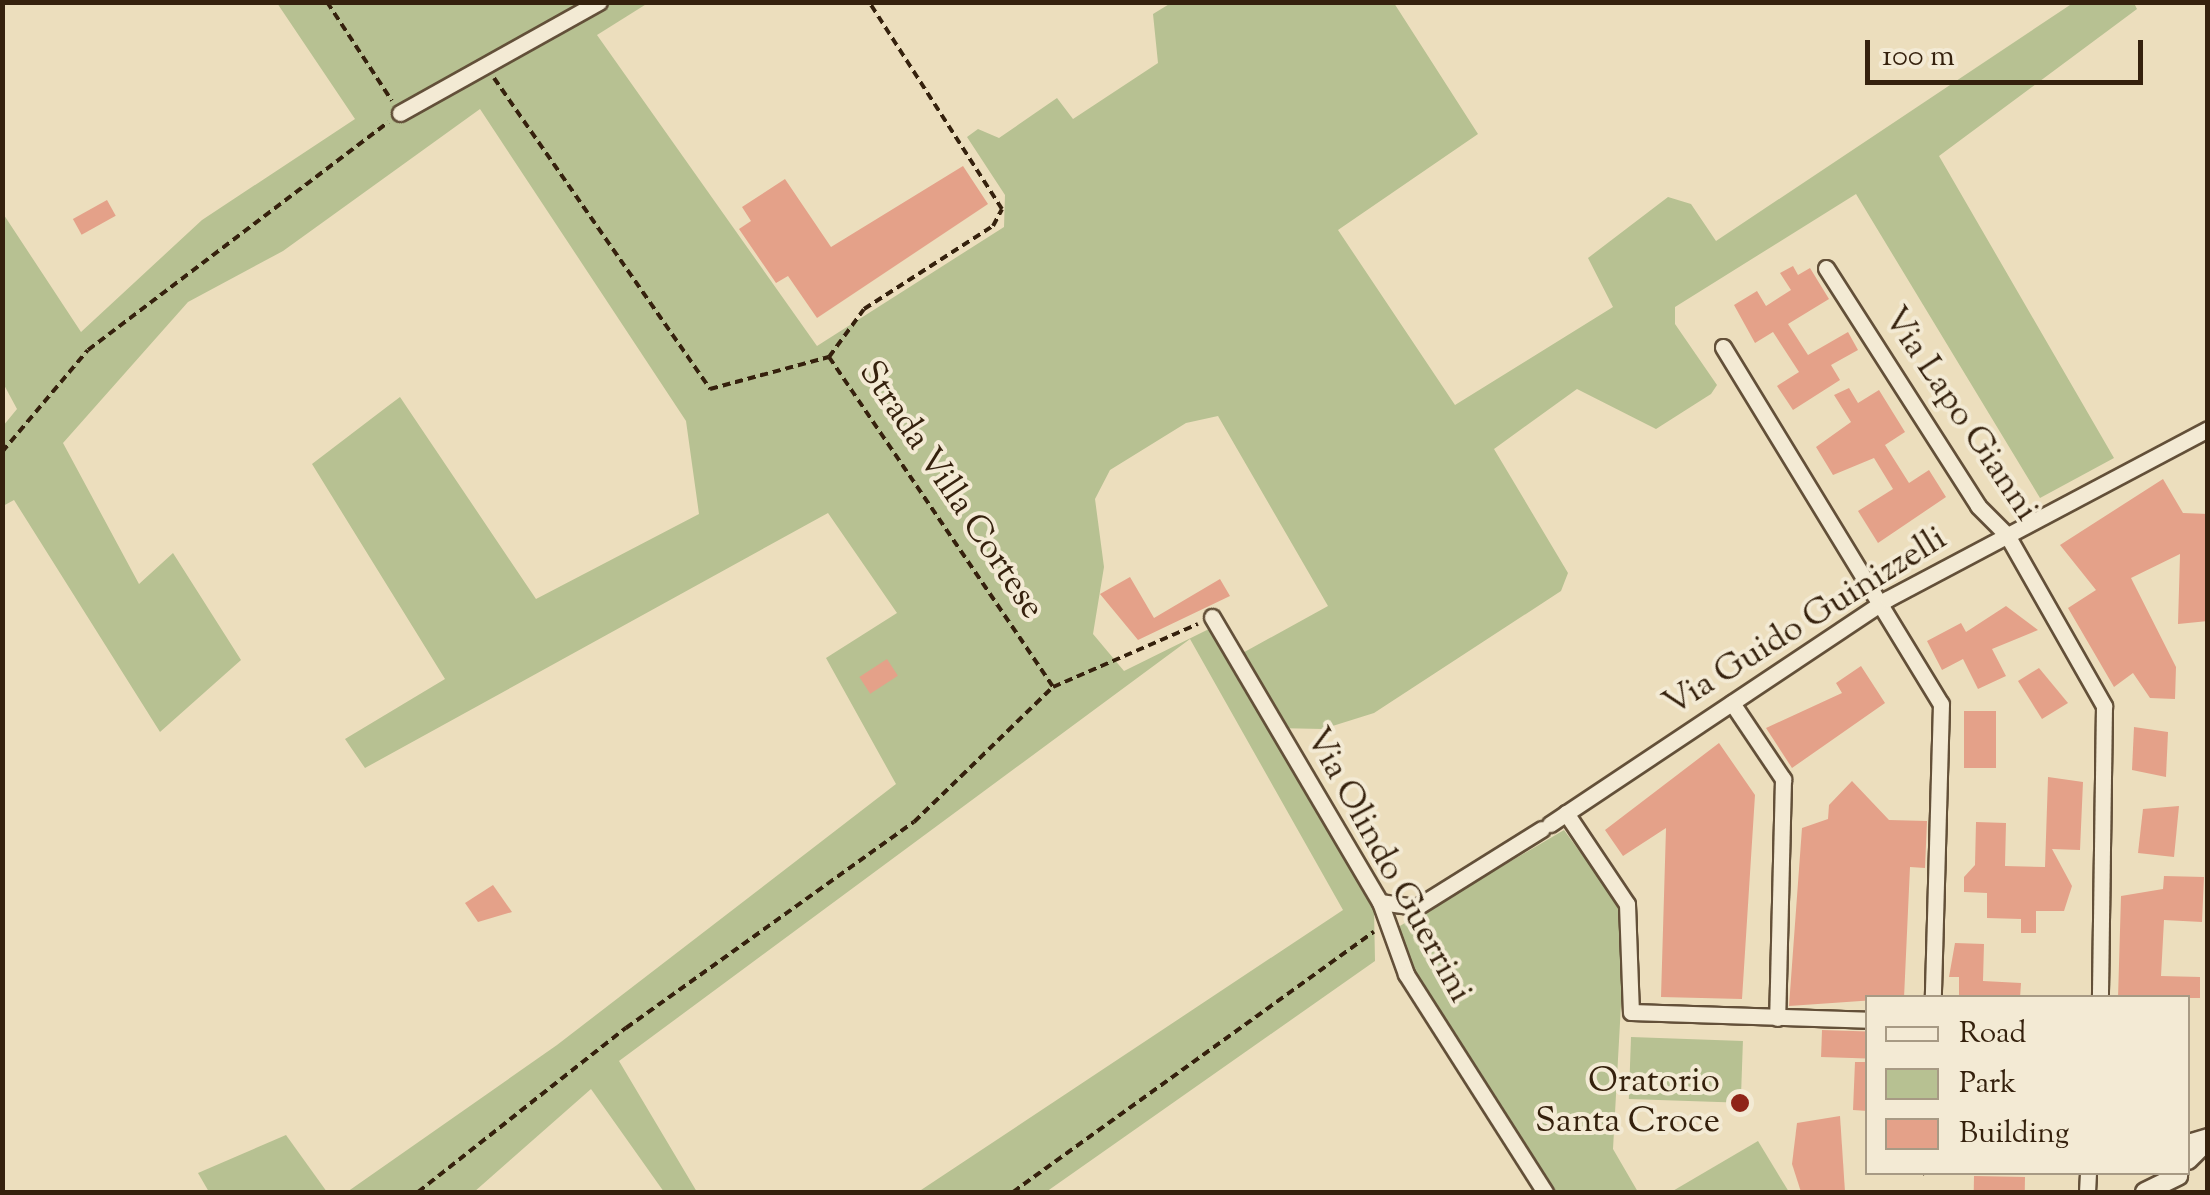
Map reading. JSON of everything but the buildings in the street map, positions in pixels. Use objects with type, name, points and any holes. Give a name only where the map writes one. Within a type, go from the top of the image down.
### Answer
[{"type":"street","points":[[400,113],[599,2]]},
{"type":"street","name":"Via Lapo Gianni","points":[[1826,268],[1978,506],[2007,535],[2108,720],[2100,995]]},
{"type":"street","points":[[1723,347],[1942,706],[1933,995]]},
{"type":"street","name":"Via Guido Guinizzelli","points":[[1380,902],[1417,907],[1546,827],[1880,604],[2208,429]]},
{"type":"street","name":"Via Olindo Guerrini","points":[[1212,617],[1380,902],[1406,974],[1545,1192]]},
{"type":"street","points":[[1732,702],[1784,778],[1777,1018]]},
{"type":"street","points":[[1566,813],[1627,904],[1632,1013],[1865,1020]]},
{"type":"street","points":[[2190,1161],[2208,1138]]},
{"type":"street","points":[[2144,1192],[2178,1175]]},
{"type":"path","points":[[2,452],[88,350],[400,113],[327,2]]},
{"type":"path","points":[[829,358],[864,310],[993,226],[1002,209],[870,2]]},
{"type":"path","name":"Strada Villa Cortese","points":[[485,66],[710,390],[829,358],[1052,687]]},
{"type":"path","points":[[418,1192],[626,1028],[914,822],[1052,687],[1212,617]]},
{"type":"path","points":[[1013,1192],[1387,923]]},
{"type":"green space","points":[[277,3],[648,3],[597,35],[817,346],[1004,227],[1005,195],[967,137],[978,129],[999,138],[1057,98],[1073,119],[1158,63],[1153,14],[1171,3],[1394,3],[1478,134],[1338,230],[1455,405],[1613,307],[1588,258],[1668,197],[1691,204],[1716,241],[2073,3],[2134,3],[2137,9],[1939,156],[2114,458],[2040,498],[1856,194],[1675,307],[1675,324],[1717,385],[1711,394],[1656,429],[1577,389],[1494,449],[1568,573],[1561,591],[1374,713],[1323,729],[1275,728],[1374,910],[1375,961],[1046,1192],[918,1192],[1343,910],[1190,639],[619,1061],[697,1192],[664,1192],[591,1089],[474,1192],[347,1192],[557,1045],[896,784],[826,658],[897,613],[828,513],[365,768],[345,739],[445,679],[312,464],[400,397],[536,599],[699,514],[686,421],[480,109],[283,251],[188,302],[63,443],[139,584],[173,553],[241,660],[160,732],[14,500],[3,506],[3,426],[17,409],[3,383],[2,212],[81,332],[202,220],[355,119]],"holes":[[[1218,416],[1328,606],[1230,660],[1211,628],[1124,671],[1093,634],[1104,567],[1095,499],[1110,470],[1186,423]]]},
{"type":"green space","points":[[1564,830],[1626,915],[1613,1149],[1638,1192],[1550,1192],[1402,959],[1393,930]]},
{"type":"green space","points":[[1631,1037],[1743,1041],[1741,1103],[1629,1099]]},
{"type":"green space","points":[[286,1135],[327,1192],[209,1192],[198,1173]]},
{"type":"green space","points":[[1758,1141],[1789,1192],[1671,1192]]},
{"type":"place","name":"Oratorio Santa Croce","points":[[1740,1103]]}]
